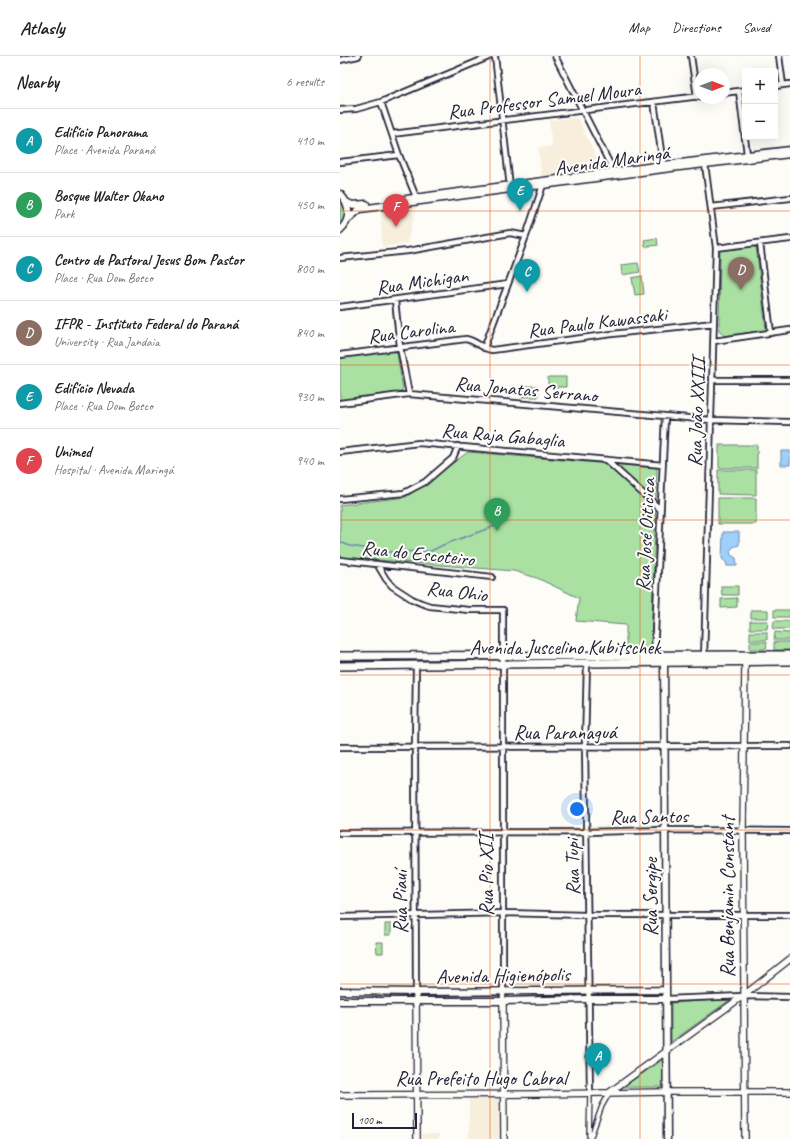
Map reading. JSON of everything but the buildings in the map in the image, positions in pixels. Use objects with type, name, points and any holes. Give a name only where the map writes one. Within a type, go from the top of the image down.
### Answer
[{"type":"main road","name":"Avenida Maringá","points":[[340,230],[347,220],[360,209],[510,187],[543,186],[663,165],[790,150]]},
{"type":"main road","name":"Avenida Maringá","points":[[346,202],[356,206],[416,197],[790,154]]},
{"type":"main road","points":[[340,194],[346,202],[349,211],[347,220]]},
{"type":"main road","name":"Avenida Juscelino Kubitschek","points":[[340,656],[463,656],[587,663],[664,663],[704,659],[790,655]]},
{"type":"main road","points":[[416,664],[419,661],[448,660],[463,656]]},
{"type":"main road","name":"Avenida Juscelino Kubitschek","points":[[340,666],[416,664],[504,659],[657,656],[704,659]]},
{"type":"main road","name":"Avenida Juscelino Kubitschek","points":[[745,658],[790,661]]},
{"type":"main road","name":"Rua Sergipe","points":[[664,663],[667,1139]]},
{"type":"main road","points":[[645,999],[646,990]]},
{"type":"main road","name":"Avenida Higienópolis","points":[[340,991],[416,992],[666,990]]},
{"type":"main road","name":"Avenida Higienópolis","points":[[340,1001],[666,999]]},
{"type":"street","points":[[340,60],[358,56]]},
{"type":"street","points":[[340,110],[356,109],[381,102],[491,56]]},
{"type":"street","points":[[495,56],[510,187]]},
{"type":"street","points":[[555,56],[615,174]]},
{"type":"street","points":[[691,56],[694,73]]},
{"type":"street","points":[[779,56],[783,85]]},
{"type":"street","points":[[778,86],[790,84]]},
{"type":"street","points":[[730,92],[742,90]]},
{"type":"street","points":[[739,91],[747,154]]},
{"type":"street","name":"Rua Professor Samuel Moura","points":[[392,134],[694,97]]},
{"type":"street","points":[[381,102],[399,155],[416,197]]},
{"type":"street","points":[[654,102],[663,165]]},
{"type":"street","points":[[340,162],[399,155]]},
{"type":"street","name":"Rua João XXIII","points":[[704,659],[716,248],[705,164]]},
{"type":"street","points":[[484,348],[543,186]]},
{"type":"street","points":[[711,207],[790,198]]},
{"type":"street","points":[[340,258],[408,250],[510,234],[526,236]]},
{"type":"street","points":[[716,248],[790,239]]},
{"type":"street","points":[[760,243],[771,333]]},
{"type":"street","name":"Rua Michigan","points":[[340,307],[508,284]]},
{"type":"street","points":[[395,300],[400,347],[409,394]]},
{"type":"street","name":"Rua Paulo Kawassaki","points":[[484,348],[492,350],[612,334],[714,323]]},
{"type":"street","points":[[714,341],[790,330]]},
{"type":"street","name":"Rua Carolina","points":[[340,355],[466,339],[474,341],[484,348]]},
{"type":"street","points":[[712,380],[790,380]]},
{"type":"street","name":"Rua Jonatas Serrano","points":[[340,403],[409,394],[711,420],[790,422]]},
{"type":"street","name":"Rua José Oiticica","points":[[657,656],[660,509],[665,416]]},
{"type":"street","name":"Rua Raja Gabaglia","points":[[340,452],[419,443],[663,465]]},
{"type":"street","points":[[340,499],[404,493],[425,482],[453,458],[458,446]]},
{"type":"street","points":[[606,460],[660,509]]},
{"type":"street","name":"Rua do Escoteiro","points":[[340,560],[492,577]]},
{"type":"street","name":"Rua Ohio","points":[[377,564],[392,586],[420,603],[430,606],[469,610],[503,610]]},
{"type":"street","name":"Rua Pio XII","points":[[503,610],[504,659],[502,832],[504,1139]]},
{"type":"street","name":"Rua Sergipe","points":[[657,656],[664,663]]},
{"type":"street","name":"Rua Benjamin Constant","points":[[745,658],[743,831],[745,1139]]},
{"type":"street","name":"Rua Tupi","points":[[587,663],[585,747],[590,1093]]},
{"type":"street","name":"Rua Piauí","points":[[416,664],[417,1139]]},
{"type":"street","name":"Rua Paranaguá","points":[[340,747],[790,746]]},
{"type":"street","name":"Rua Santos","points":[[340,833],[586,832],[666,830],[790,831]]},
{"type":"street","points":[[340,916],[503,913],[588,915],[790,915]]},
{"type":"street","points":[[590,1139],[602,1106],[610,1092],[744,996],[790,959]]},
{"type":"street","points":[[666,999],[744,996],[790,997]]},
{"type":"street","name":"Rua Prefeito Hugo Cabral","points":[[340,1095],[790,1092]]},
{"type":"street","points":[[590,1093],[590,1139]]},
{"type":"shaded area","points":[[578,119],[602,169],[601,172],[542,179],[538,148],[552,146],[549,120]]},
{"type":"shaded area","points":[[417,206],[407,243],[382,247],[381,210]]},
{"type":"shaded area","points":[[663,825],[664,834],[590,836],[589,826]]},
{"type":"shaded area","points":[[583,827],[583,837],[508,835],[508,828]]},
{"type":"shaded area","points":[[469,1099],[501,1099],[501,1139],[469,1139]]},
{"type":"shaded area","points":[[422,1134],[439,1134],[439,1139],[422,1139]]},
{"type":"green space","points":[[340,197],[343,201],[346,212],[340,227]]},
{"type":"green space","points":[[657,238],[658,245],[645,247],[644,240]]},
{"type":"green space","points":[[756,246],[766,330],[724,336],[719,330],[720,251]]},
{"type":"green space","points":[[638,263],[640,272],[622,275],[621,265]]},
{"type":"green space","points":[[642,276],[644,294],[635,295],[632,278]]},
{"type":"green space","points":[[393,351],[397,353],[403,389],[398,394],[340,401],[340,358]]},
{"type":"green space","points":[[548,377],[566,377],[566,387],[548,387]]},
{"type":"green space","points":[[522,386],[538,386],[538,397],[522,397]]},
{"type":"green space","points":[[719,445],[757,445],[757,468],[719,468]]},
{"type":"green space","points":[[468,452],[657,468],[651,649],[626,650],[626,625],[576,621],[579,598],[537,578],[514,571],[340,557],[340,505],[406,497]]},
{"type":"green space","points":[[718,470],[756,470],[756,495],[718,494]]},
{"type":"green space","points":[[718,498],[756,498],[756,524],[718,524]]},
{"type":"green space","points":[[721,586],[738,586],[738,595],[722,595]]},
{"type":"green space","points":[[737,598],[737,607],[721,608],[721,599]]},
{"type":"green space","points":[[751,610],[768,610],[768,618],[751,618]]},
{"type":"green space","points":[[774,610],[790,610],[790,617],[774,617]]},
{"type":"green space","points":[[750,621],[768,621],[767,629],[750,629]]},
{"type":"green space","points":[[774,621],[790,621],[790,629],[773,629]]},
{"type":"green space","points":[[750,632],[767,632],[767,640],[750,640]]},
{"type":"green space","points":[[775,632],[790,633],[790,640],[774,640]]},
{"type":"green space","points":[[750,642],[767,642],[766,649],[750,649]]},
{"type":"green space","points":[[774,642],[790,642],[790,650],[774,650]]},
{"type":"green space","points":[[385,924],[391,924],[391,935],[385,935]]},
{"type":"green space","points":[[376,942],[383,942],[383,953],[377,953]]},
{"type":"green space","points":[[731,999],[671,1042],[671,1003]]},
{"type":"green space","points":[[664,1059],[663,1087],[623,1087]]},
{"type":"water","points":[[781,451],[790,451],[790,465],[781,465]]},
{"type":"water","points":[[723,532],[739,532],[739,545],[733,547],[730,551],[731,555],[736,558],[737,566],[727,566],[726,562],[722,559]]},
{"type":"waterway","points":[[340,542],[350,546],[390,552],[431,551],[443,545],[495,526]]},
{"type":"place","name":"Edifício Nevada","points":[[520,211]]},
{"type":"place","name":"Unimed","points":[[396,227]]},
{"type":"place","name":"IFPR - Instituto Federal do Paraná","points":[[741,290]]},
{"type":"place","name":"Centro de Pastoral Jesus Bom Pastor","points":[[527,292]]},
{"type":"place","name":"Bosque Walter Okano","points":[[497,531]]},
{"type":"place","name":"Edifício Panorama","points":[[598,1076]]}]
